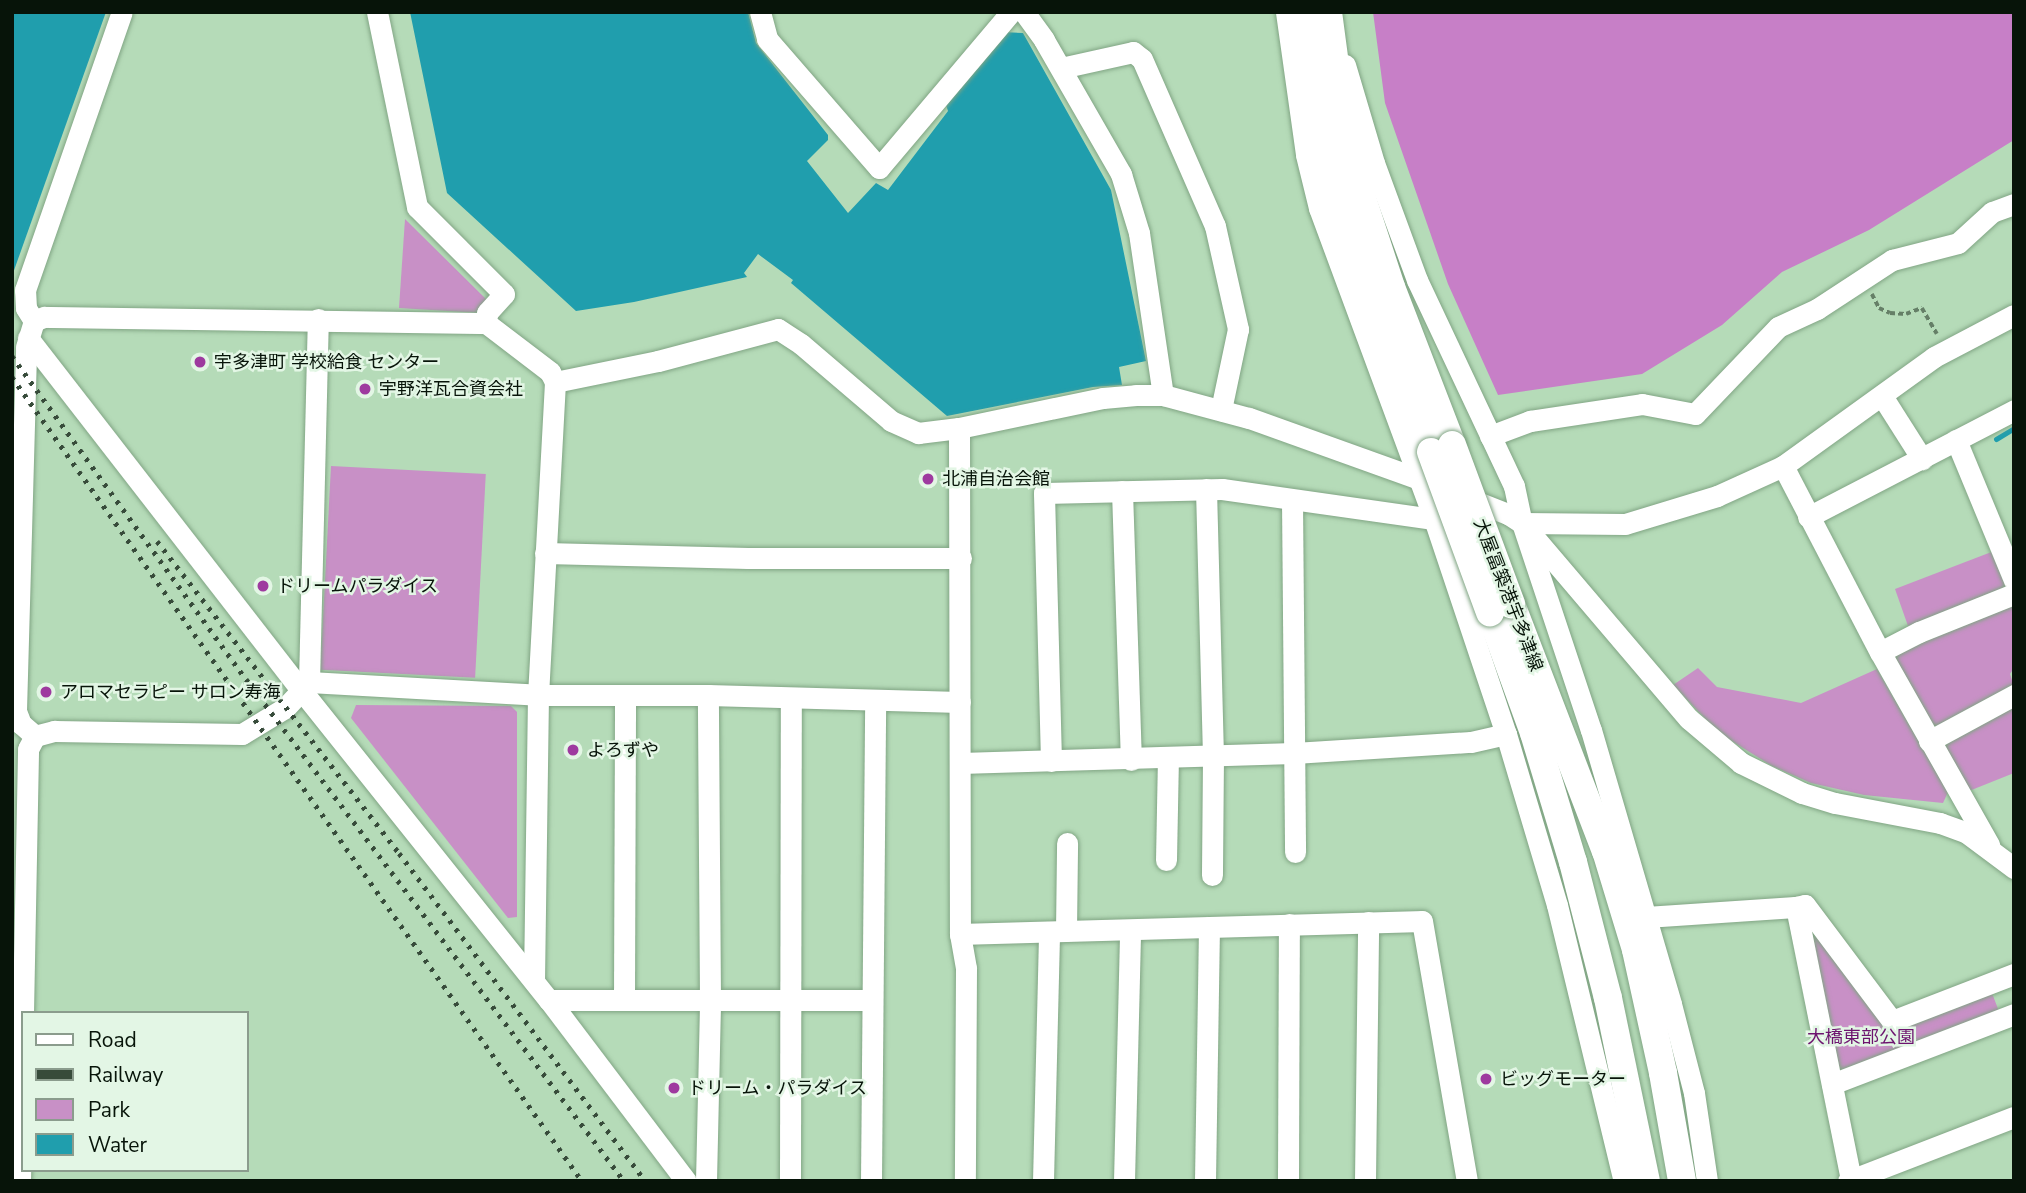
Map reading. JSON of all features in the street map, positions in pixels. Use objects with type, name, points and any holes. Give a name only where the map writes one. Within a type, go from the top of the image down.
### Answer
[{"type":"main road","name":"大屋冨築港宇多津線","points":[[1305,12],[1323,136],[1350,239],[1442,448]]},
{"type":"main road","name":"大屋冨築港宇多津線","points":[[1329,12],[1343,125],[1356,180],[1442,448],[1501,608],[1606,851],[1632,938],[1663,1073],[1682,1181]]},
{"type":"main road","name":"大屋冨築港宇多津線","points":[[1501,608],[1534,733],[1573,862],[1608,998],[1646,1181]]},
{"type":"street","points":[[35,736],[21,724],[16,711],[31,330],[25,289],[122,12]]},
{"type":"street","points":[[377,12],[416,207],[504,293],[487,313],[486,323]]},
{"type":"street","points":[[760,12],[766,39],[879,168],[1011,12]]},
{"type":"street","points":[[1024,12],[1061,68],[1121,174],[1139,233],[1163,395]]},
{"type":"street","points":[[1286,12],[1306,155],[1319,208],[1434,519],[1506,734],[1557,905],[1624,1181]]},
{"type":"street","points":[[1329,12],[1374,163],[1400,237],[1442,336],[1514,486],[1522,523],[1591,730],[1694,1093],[1707,1181]]},
{"type":"street","points":[[1061,68],[1133,52],[1142,59],[1215,226],[1238,328],[1221,410]]},
{"type":"street","points":[[1490,436],[1530,421],[1642,404],[1695,414],[1778,327],[1817,309],[1892,260],[1958,243],[1992,212],[2014,204]]},
{"type":"street","points":[[1522,523],[1625,524],[1717,496],[1783,466],[1947,351],[2014,315]]},
{"type":"street","points":[[31,330],[44,317],[486,323],[550,372],[555,382],[538,695],[534,981]]},
{"type":"street","points":[[23,1011],[28,749],[35,736],[54,731],[242,734],[285,708],[305,687],[318,319]]},
{"type":"street","points":[[555,382],[658,360],[778,329],[801,344],[891,421],[918,433],[959,428],[1103,398],[1163,395],[1221,410],[1419,479],[1495,508],[1522,523],[1689,719],[1741,763],[1802,793],[1940,823],[1967,833],[1991,848],[2014,868]]},
{"type":"street","points":[[31,330],[686,1181]]},
{"type":"street","points":[[1882,396],[1922,459]]},
{"type":"street","points":[[1808,517],[2014,410]]},
{"type":"street","points":[[959,428],[960,934],[966,968],[965,1181]]},
{"type":"street","points":[[1956,440],[2014,580]]},
{"type":"street","points":[[1783,466],[1880,652],[1991,848]]},
{"type":"street","points":[[1495,508],[1505,502],[1514,486]]},
{"type":"street","points":[[1206,489],[1213,757],[1212,875]]},
{"type":"street","points":[[1051,761],[1044,493],[1222,489],[1434,519]]},
{"type":"street","points":[[1122,491],[1131,760]]},
{"type":"street","points":[[1292,500],[1294,753],[1300,844]]},
{"type":"street","points":[[545,553],[748,558],[961,558]]},
{"type":"street","points":[[1880,652],[1919,632],[2014,594]]},
{"type":"street","points":[[305,687],[538,695],[708,695],[960,702]]},
{"type":"street","points":[[624,999],[625,695]]},
{"type":"street","points":[[706,1181],[710,1000],[708,695]]},
{"type":"street","points":[[1930,741],[2014,695]]},
{"type":"street","points":[[790,1181],[791,698]]},
{"type":"street","points":[[871,1181],[870,1000],[875,701]]},
{"type":"street","points":[[960,763],[1131,760],[1294,753],[1471,742],[1506,734]]},
{"type":"street","points":[[1166,860],[1168,758]]},
{"type":"street","points":[[1043,1181],[1058,932],[1067,843]]},
{"type":"street","points":[[1645,917],[1805,905],[1892,1021],[2014,974]]},
{"type":"street","points":[[1796,907],[1850,1180],[2014,1117]]},
{"type":"street","points":[[960,934],[1422,921],[1467,1181]]},
{"type":"street","points":[[1365,1181],[1368,922]]},
{"type":"street","points":[[1288,1181],[1289,924]]},
{"type":"street","points":[[1205,1181],[1209,927]]},
{"type":"street","points":[[1124,1181],[1129,930]]},
{"type":"street","points":[[549,1000],[870,1000]]},
{"type":"street","points":[[1832,1084],[2014,1014]]},
{"type":"street","points":[[20,1181],[21,1128]]},
{"type":"path","points":[[1864,279],[1879,308],[1906,314],[1922,308],[1947,351]]},
{"type":"green space","points":[[405,219],[489,302],[480,313],[399,308]]},
{"type":"green space","points":[[331,466],[486,474],[475,678],[320,670]]},
{"type":"green space","points":[[1994,551],[2008,581],[2002,594],[1908,626],[1895,589]]},
{"type":"green space","points":[[2011,606],[2014,613],[2014,668],[2010,674],[2014,686],[1934,732],[1895,657],[1898,649]]},
{"type":"green space","points":[[1698,668],[1717,687],[1801,703],[1877,669],[1948,792],[1943,803],[1864,795],[1811,783],[1772,766],[1719,733],[1673,685]]},
{"type":"green space","points":[[2014,702],[2014,773],[1969,791],[1941,743]]},
{"type":"green space","points":[[356,705],[511,706],[517,712],[517,917],[508,918],[351,718]]},
{"type":"green space","name":"大橋東部公園","points":[[1807,916],[1889,1027],[1990,988],[2000,1014],[1840,1070]]},
{"type":"shaded area","points":[[1373,12],[2014,12],[2014,140],[1869,230],[1782,272],[1722,325],[1642,374],[1498,395],[1448,284],[1385,103]]},
{"type":"water","points":[[12,12],[106,12],[12,276]]},
{"type":"water","points":[[410,12],[748,12],[756,43],[828,135],[828,140],[807,161],[848,213],[876,183],[888,190],[948,111],[945,102],[1003,32],[1023,33],[1111,190],[1146,361],[1119,367],[1122,385],[1093,387],[947,416],[791,283],[793,280],[758,254],[744,273],[747,277],[634,302],[576,311],[447,193]]},
{"type":"waterway","points":[[1996,439],[2014,428]]},
{"type":"railway","points":[[12,356],[246,679],[624,1181]]},
{"type":"railway","points":[[12,377],[582,1181]]},
{"type":"railway","points":[[157,541],[399,853],[645,1181]]},
{"type":"place","name":"宇多津町 学校給食 センター","points":[[200,362]]},
{"type":"place","name":"宇野洋瓦合資会社","points":[[365,389]]},
{"type":"place","name":"北浦自治会館","points":[[928,479]]},
{"type":"place","name":"ドリームパラダイス","points":[[263,586]]},
{"type":"place","name":"アロマセラピー サロン寿海","points":[[46,692]]},
{"type":"place","name":"よろずや","points":[[573,750]]},
{"type":"place","name":"ビッグモーター","points":[[1486,1079]]},
{"type":"place","name":"ドリーム・パラダイス","points":[[674,1088]]}]
